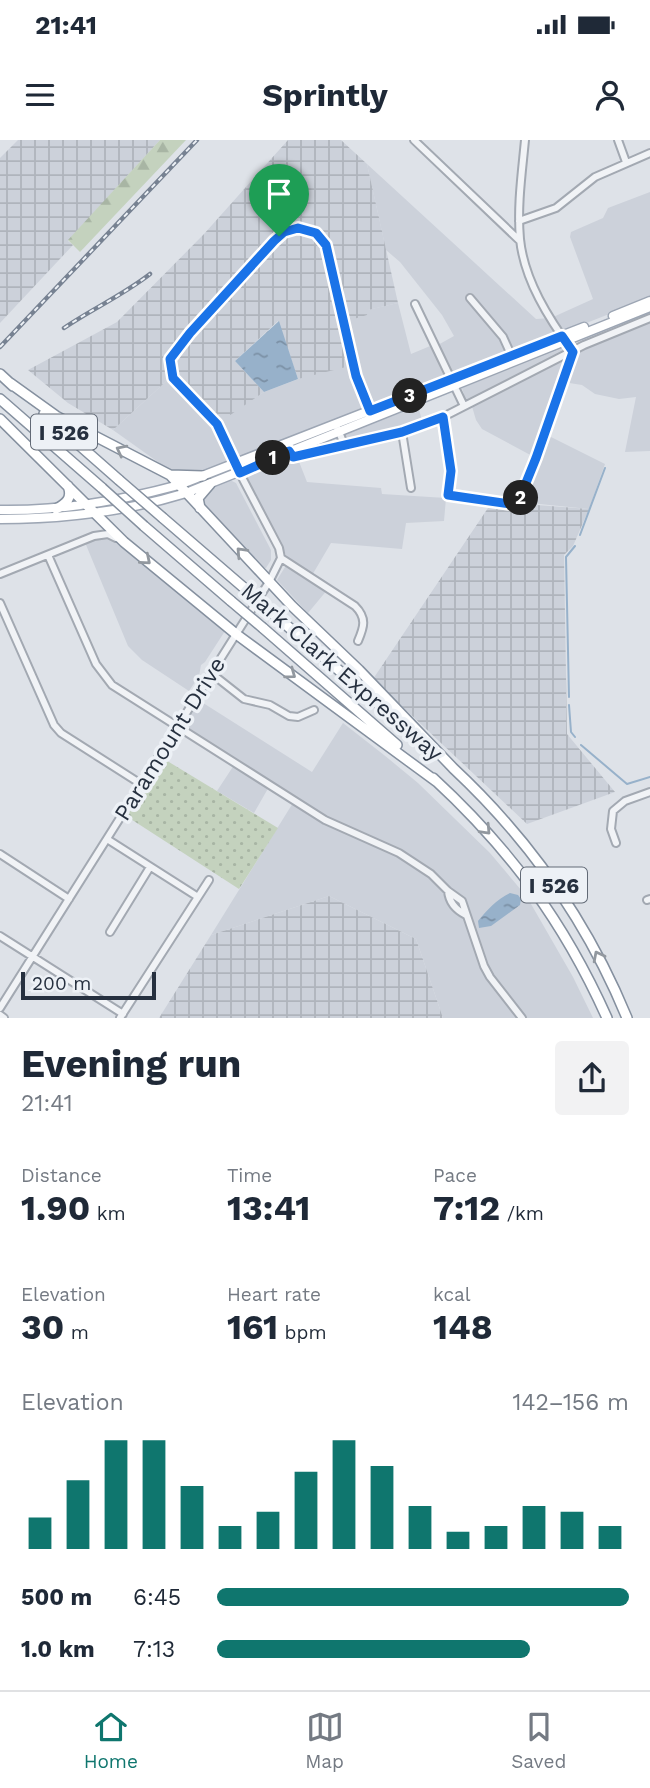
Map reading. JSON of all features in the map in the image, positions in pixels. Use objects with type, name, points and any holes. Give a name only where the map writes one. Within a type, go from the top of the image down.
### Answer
[{"type":"highway","name":"Mark Clark Expressway","points":[[0,374],[455,770],[493,807],[526,845],[557,889],[592,945],[627,1018]]},
{"type":"highway","points":[[10,383],[56,416],[170,475],[269,582],[455,770]]},
{"type":"highway","name":"Mark Clark Expressway","points":[[0,399],[377,727],[489,832],[530,884],[569,943],[606,1016]]},
{"type":"highway","points":[[0,419],[124,542],[236,634],[437,782]]},
{"type":"highway","points":[[170,475],[203,475]]},
{"type":"highway","points":[[201,510],[198,498],[210,484]]},
{"type":"highway","points":[[56,509],[69,498],[68,485]]},
{"type":"main road","points":[[0,510],[56,509],[210,484],[237,468],[635,310],[650,301]]},
{"type":"main road","points":[[635,310],[650,307]]},
{"type":"main road","points":[[0,519],[58,518],[125,509],[182,489],[203,475],[237,468],[289,451],[337,427]]},
{"type":"street","points":[[414,140],[520,241]]},
{"type":"street","points":[[524,140],[520,241],[530,279],[573,352]]},
{"type":"street","points":[[618,140],[626,162]]},
{"type":"street","points":[[519,221],[556,208],[595,177],[650,153]]},
{"type":"street","points":[[358,641],[364,628],[363,617],[355,606],[281,558],[279,548],[217,424],[173,378],[170,359],[190,333],[274,241],[290,229],[308,229],[321,237],[326,245],[356,376],[372,414]]},
{"type":"street","points":[[470,298],[503,337],[512,358]]},
{"type":"street","points":[[415,304],[464,406]]},
{"type":"street","points":[[289,451],[293,457],[402,432],[443,417],[597,340],[650,318]]},
{"type":"street","points":[[443,417],[451,471],[448,495],[514,506],[520,502],[573,352]]},
{"type":"street","points":[[337,427],[344,444]]},
{"type":"street","points":[[402,432],[411,488]]},
{"type":"street","points":[[0,575],[94,536],[108,534],[124,542]]},
{"type":"street","points":[[48,555],[102,675],[112,685],[325,820],[415,862],[430,874],[463,901],[490,977],[522,1018]]},
{"type":"street","name":"Paramount Drive","points":[[0,1008],[269,582],[281,558]]},
{"type":"street","points":[[0,603],[54,725],[61,733],[141,784]]},
{"type":"street","points":[[211,673],[244,699],[270,705],[289,716],[298,717],[314,710]]},
{"type":"street","points":[[616,843],[611,829],[612,811],[625,801],[650,792]]},
{"type":"street","points":[[107,839],[198,897]]},
{"type":"street","points":[[0,854],[69,899]]},
{"type":"street","points":[[110,932],[150,867]]},
{"type":"street","points":[[0,936],[122,1016],[209,880]]},
{"type":"shaded area","points":[[18,140],[160,140],[68,241],[73,245],[0,323],[0,158]]},
{"type":"shaded area","points":[[288,140],[341,140],[367,164],[398,303],[368,310],[367,315],[344,322],[354,365],[298,379],[278,321],[235,361],[264,392],[217,424],[172,376],[113,430],[68,403],[28,370],[117,322],[204,234]]},
{"type":"shaded area","points":[[367,164],[536,319],[551,318],[593,299],[570,237],[571,232],[603,218],[608,208],[650,192],[650,298],[199,472],[180,475],[113,430],[172,376],[240,407],[264,392],[301,378],[344,322],[367,310],[398,303],[411,354],[435,344],[436,346],[454,336],[442,315],[400,262],[386,250]]},
{"type":"shaded area","points":[[650,318],[650,451],[625,452],[636,397],[619,399],[595,394],[582,385],[563,382],[545,434],[605,464],[589,509],[520,502],[536,458],[482,429],[471,403],[467,405],[462,388],[568,346],[573,352]]},
{"type":"shaded area","points":[[418,406],[423,424],[344,444],[341,436]]},
{"type":"shaded area","points":[[296,454],[307,482],[381,488],[382,494],[446,498],[444,521],[406,523],[402,549],[331,543],[311,577],[328,589],[308,613],[277,580],[290,559],[247,478],[252,471]]},
{"type":"shaded area","points":[[230,480],[236,483],[271,550],[271,560],[266,568],[259,567],[202,502],[202,495],[209,488]]},
{"type":"shaded area","points":[[524,504],[589,509],[573,546],[564,555],[567,734],[615,792],[527,824],[373,679],[490,505],[519,508]]},
{"type":"shaded area","points":[[101,534],[114,538],[225,631],[201,665],[199,676],[189,691],[142,660],[128,646],[84,540]]},
{"type":"shaded area","points":[[200,701],[312,772],[343,723],[384,755],[418,783],[490,853],[527,897],[593,1018],[443,1018],[416,939],[329,896],[211,935],[296,798],[192,732],[186,723]]},
{"type":"shaded area","points":[[236,762],[270,785],[254,813],[217,791]]},
{"type":"shaded area","points":[[329,896],[416,939],[443,1018],[159,1018],[211,935]]},
{"type":"green space","points":[[160,140],[186,140],[80,252],[68,240]]},
{"type":"green space","points":[[159,756],[278,828],[239,889],[123,814]]},
{"type":"water","points":[[279,321],[298,379],[264,392],[235,361]]},
{"type":"water","points":[[510,893],[518,895],[521,899],[520,905],[491,926],[479,928],[478,921],[485,913]]},
{"type":"waterway","points":[[580,535],[605,468]]},
{"type":"waterway","points":[[569,697],[566,557],[575,546]]},
{"type":"waterway","points":[[569,705],[571,732],[575,737]]},
{"type":"waterway","points":[[581,745],[627,784],[650,777]]},
{"type":"railway","points":[[0,347],[197,140]]},
{"type":"railway","points":[[64,328],[150,274]]},
{"type":"route","points":[[290,229],[308,229],[321,237],[326,245],[356,376],[370,411],[562,336],[573,352],[517,505],[448,495],[451,471],[443,417],[402,432],[293,457],[289,451],[240,473],[224,436],[211,415],[173,378],[170,359],[190,333],[279,236],[290,229]]}]
